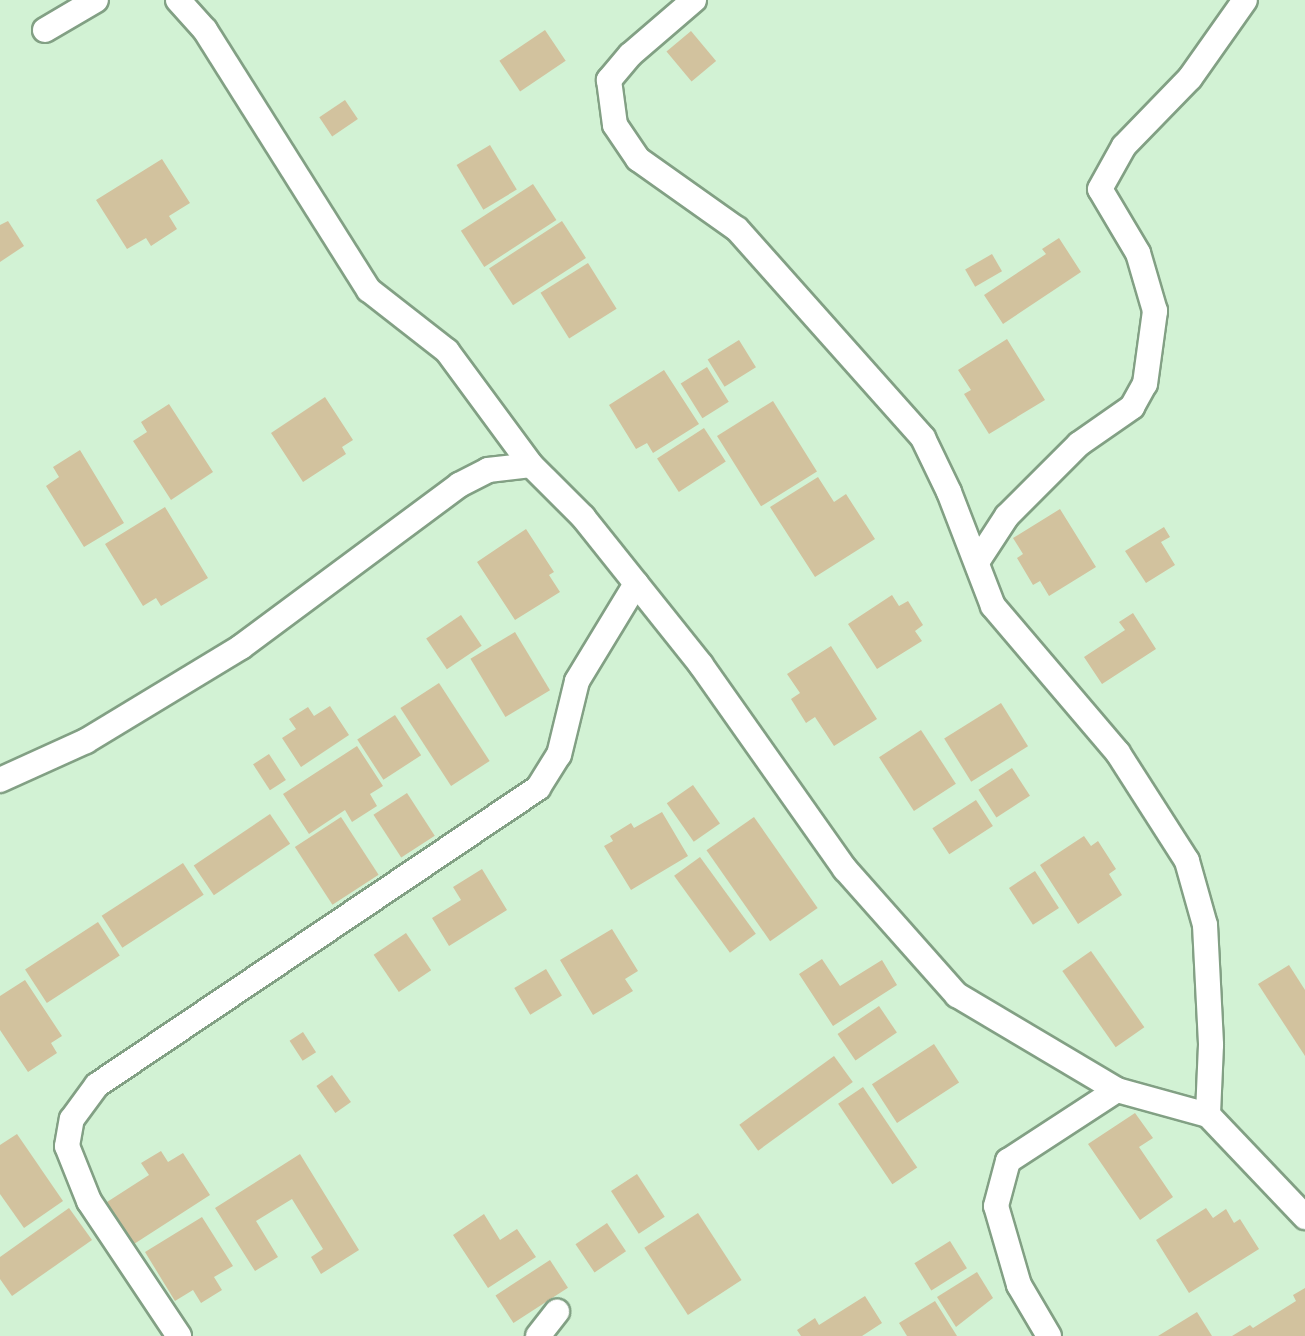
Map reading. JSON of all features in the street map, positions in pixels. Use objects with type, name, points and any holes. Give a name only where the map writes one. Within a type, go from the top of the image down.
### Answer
[{"type":"street","points":[[45,30],[96,0]]},
{"type":"street","points":[[178,0],[205,30],[369,290],[447,351],[531,465],[583,517],[701,665],[845,869],[957,995],[1117,1090],[1208,1115],[1305,1217]]},
{"type":"street","points":[[694,0],[630,55],[609,80],[615,125],[638,159],[737,229],[923,438],[977,562],[993,606],[1118,753],[1187,861],[1205,925],[1211,1045],[1208,1115]]},
{"type":"street","points":[[977,562],[1007,516],[1079,444],[1132,407],[1144,384],[1155,311],[1138,253],[1100,189],[1124,146],[1190,78],[1245,0]]},
{"type":"street","points":[[1,778],[86,741],[241,647],[459,485],[488,470],[531,465]]},
{"type":"street","points":[[179,1336],[89,1201],[68,1146],[72,1119],[97,1085],[538,788],[559,755],[577,681],[636,584]]},
{"type":"street","points":[[1049,1336],[1019,1285],[996,1206],[1008,1161],[1117,1090]]},
{"type":"street","points":[[538,1336],[557,1312]]},
{"type":"building","points":[[545,30],[566,61],[520,91],[499,61]]},
{"type":"building","points":[[691,31],[716,61],[692,81],[666,52]]},
{"type":"building","points":[[345,100],[358,119],[332,136],[319,117]]},
{"type":"building","points":[[490,145],[517,190],[483,210],[457,165]]},
{"type":"building","points":[[162,159],[190,203],[169,216],[177,229],[151,246],[146,238],[127,249],[96,200]]},
{"type":"building","points":[[533,184],[556,220],[484,267],[461,231]]},
{"type":"building","points":[[8,221],[24,246],[0,262],[0,225]]},
{"type":"building","points":[[562,221],[586,258],[513,305],[489,268]]},
{"type":"building","points":[[1059,238],[1081,272],[1003,324],[984,295],[1046,254],[1042,249]]},
{"type":"building","points":[[992,254],[1002,271],[975,287],[965,270]]},
{"type":"building","points":[[588,263],[617,309],[569,338],[541,293]]},
{"type":"building","points":[[1007,339],[1045,400],[989,434],[964,394],[971,390],[958,370]]},
{"type":"building","points":[[739,340],[756,367],[725,387],[708,360]]},
{"type":"building","points":[[707,367],[729,402],[702,418],[681,383]]},
{"type":"building","points":[[664,370],[699,424],[653,453],[647,443],[636,449],[609,405]]},
{"type":"building","points":[[325,397],[353,440],[342,447],[346,454],[303,482],[271,433]]},
{"type":"building","points":[[773,401],[817,471],[761,506],[717,436]]},
{"type":"building","points":[[169,404],[213,472],[171,500],[133,441],[147,432],[141,422]]},
{"type":"building","points":[[704,428],[726,462],[679,492],[657,458]]},
{"type":"building","points":[[80,450],[124,523],[84,547],[46,486],[59,477],[53,467]]},
{"type":"building","points":[[818,477],[834,502],[846,494],[875,539],[815,577],[770,507]]},
{"type":"building","points":[[165,507],[208,578],[161,606],[156,598],[143,606],[105,544]]},
{"type":"building","points":[[1060,509],[1096,567],[1049,596],[1040,581],[1033,585],[1017,558],[1023,554],[1013,538]]},
{"type":"building","points":[[1164,527],[1170,537],[1161,542],[1175,565],[1146,583],[1125,551]]},
{"type":"building","points":[[526,529],[554,572],[549,575],[560,592],[515,620],[477,562]]},
{"type":"building","points":[[892,595],[899,606],[908,601],[923,625],[915,631],[922,641],[877,669],[848,624]]},
{"type":"building","points":[[1133,613],[1156,649],[1102,684],[1084,657],[1125,630],[1119,622]]},
{"type":"building","points":[[461,615],[482,646],[447,669],[426,638]]},
{"type":"building","points":[[515,632],[550,690],[505,717],[470,659]]},
{"type":"building","points":[[831,646],[877,719],[834,746],[815,717],[806,723],[791,699],[800,693],[787,674]]},
{"type":"building","points":[[439,683],[490,761],[451,786],[400,708]]},
{"type":"building","points":[[1001,703],[1028,746],[971,782],[944,739]]},
{"type":"building","points":[[330,706],[349,735],[301,767],[282,738],[296,729],[289,719],[308,707],[314,716]]},
{"type":"building","points":[[395,715],[421,755],[383,780],[357,740]]},
{"type":"building","points":[[921,730],[956,784],[914,811],[879,757]]},
{"type":"building","points":[[357,746],[383,786],[370,794],[377,806],[352,822],[345,810],[309,834],[283,794]]},
{"type":"building","points":[[269,754],[286,780],[270,790],[253,764]]},
{"type":"building","points":[[1012,768],[1030,796],[996,817],[978,790]]},
{"type":"building","points":[[693,785],[720,824],[694,842],[667,803]]},
{"type":"building","points":[[407,793],[435,836],[401,858],[373,815]]},
{"type":"building","points":[[976,800],[993,826],[949,854],[932,828]]},
{"type":"building","points":[[662,812],[688,856],[631,890],[604,846],[613,841],[610,836],[631,823],[634,828]]},
{"type":"building","points":[[270,814],[290,844],[214,895],[194,865]]},
{"type":"building","points":[[341,817],[379,875],[332,905],[295,847]]},
{"type":"building","points":[[754,817],[818,908],[770,941],[706,850]]},
{"type":"building","points":[[1084,836],[1091,846],[1098,841],[1116,869],[1109,874],[1122,895],[1078,924],[1040,865]]},
{"type":"building","points":[[700,857],[756,934],[730,953],[674,876]]},
{"type":"building","points":[[183,863],[204,895],[122,948],[102,916]]},
{"type":"building","points":[[482,869],[507,910],[449,946],[432,918],[461,900],[453,887]]},
{"type":"building","points":[[1035,871],[1059,908],[1033,925],[1009,888]]},
{"type":"building","points":[[98,922],[120,956],[47,1003],[25,969]]},
{"type":"building","points":[[612,929],[638,971],[625,979],[633,991],[593,1015],[560,960]]},
{"type":"building","points":[[406,933],[431,970],[399,992],[374,955]]},
{"type":"building","points":[[1091,951],[1144,1027],[1116,1047],[1062,971]]},
{"type":"building","points":[[822,959],[840,986],[882,960],[897,985],[833,1026],[799,974]]},
{"type":"building","points":[[1289,965],[1305,990],[1305,1056],[1258,984]]},
{"type":"building","points":[[546,969],[562,996],[530,1015],[514,988]]},
{"type":"building","points":[[25,980],[62,1036],[51,1043],[57,1053],[28,1072],[0,1030],[0,996]]},
{"type":"building","points":[[879,1006],[897,1033],[855,1060],[838,1034]]},
{"type":"building","points":[[303,1032],[316,1052],[303,1061],[290,1041]]},
{"type":"building","points":[[934,1044],[959,1083],[897,1123],[872,1084]]},
{"type":"building","points":[[834,1056],[853,1082],[758,1151],[739,1125]]},
{"type":"building","points":[[332,1075],[351,1102],[335,1113],[316,1086]]},
{"type":"building","points":[[863,1087],[917,1167],[892,1184],[838,1104]]},
{"type":"building","points":[[1135,1113],[1153,1138],[1139,1147],[1173,1197],[1140,1220],[1088,1144]]},
{"type":"building","points":[[17,1134],[63,1201],[24,1228],[0,1194],[0,1145]]},
{"type":"building","points":[[161,1151],[168,1162],[183,1153],[210,1195],[134,1244],[107,1202],[149,1175],[141,1163]]},
{"type":"building","points":[[300,1154],[359,1250],[321,1274],[311,1257],[323,1249],[292,1199],[256,1221],[278,1257],[255,1271],[215,1208]]},
{"type":"building","points":[[637,1174],[665,1217],[639,1234],[611,1191]]},
{"type":"building","points":[[69,1208],[92,1240],[12,1296],[0,1279],[0,1257]]},
{"type":"building","points":[[1206,1208],[1213,1218],[1226,1209],[1234,1223],[1240,1219],[1259,1249],[1189,1293],[1156,1240]]},
{"type":"building","points":[[698,1213],[742,1280],[688,1315],[644,1248]]},
{"type":"building","points":[[484,1214],[500,1240],[517,1229],[536,1257],[488,1288],[453,1235]]},
{"type":"building","points":[[202,1217],[233,1266],[214,1277],[222,1290],[201,1303],[193,1290],[175,1301],[145,1252]]},
{"type":"building","points":[[607,1223],[626,1251],[595,1272],[575,1244]]},
{"type":"building","points":[[950,1241],[967,1268],[931,1290],[914,1263]]},
{"type":"building","points":[[550,1260],[568,1288],[513,1323],[495,1295]]},
{"type":"building","points":[[977,1272],[993,1298],[956,1327],[937,1297]]},
{"type":"building","points":[[1305,1288],[1305,1336],[1232,1336],[1250,1325],[1253,1328],[1296,1301],[1293,1295]]},
{"type":"building","points":[[865,1296],[882,1323],[862,1336],[801,1336],[797,1330],[815,1318],[819,1325]]},
{"type":"building","points":[[935,1301],[957,1336],[907,1336],[899,1323]]},
{"type":"building","points":[[1197,1312],[1212,1336],[1158,1336]]}]
